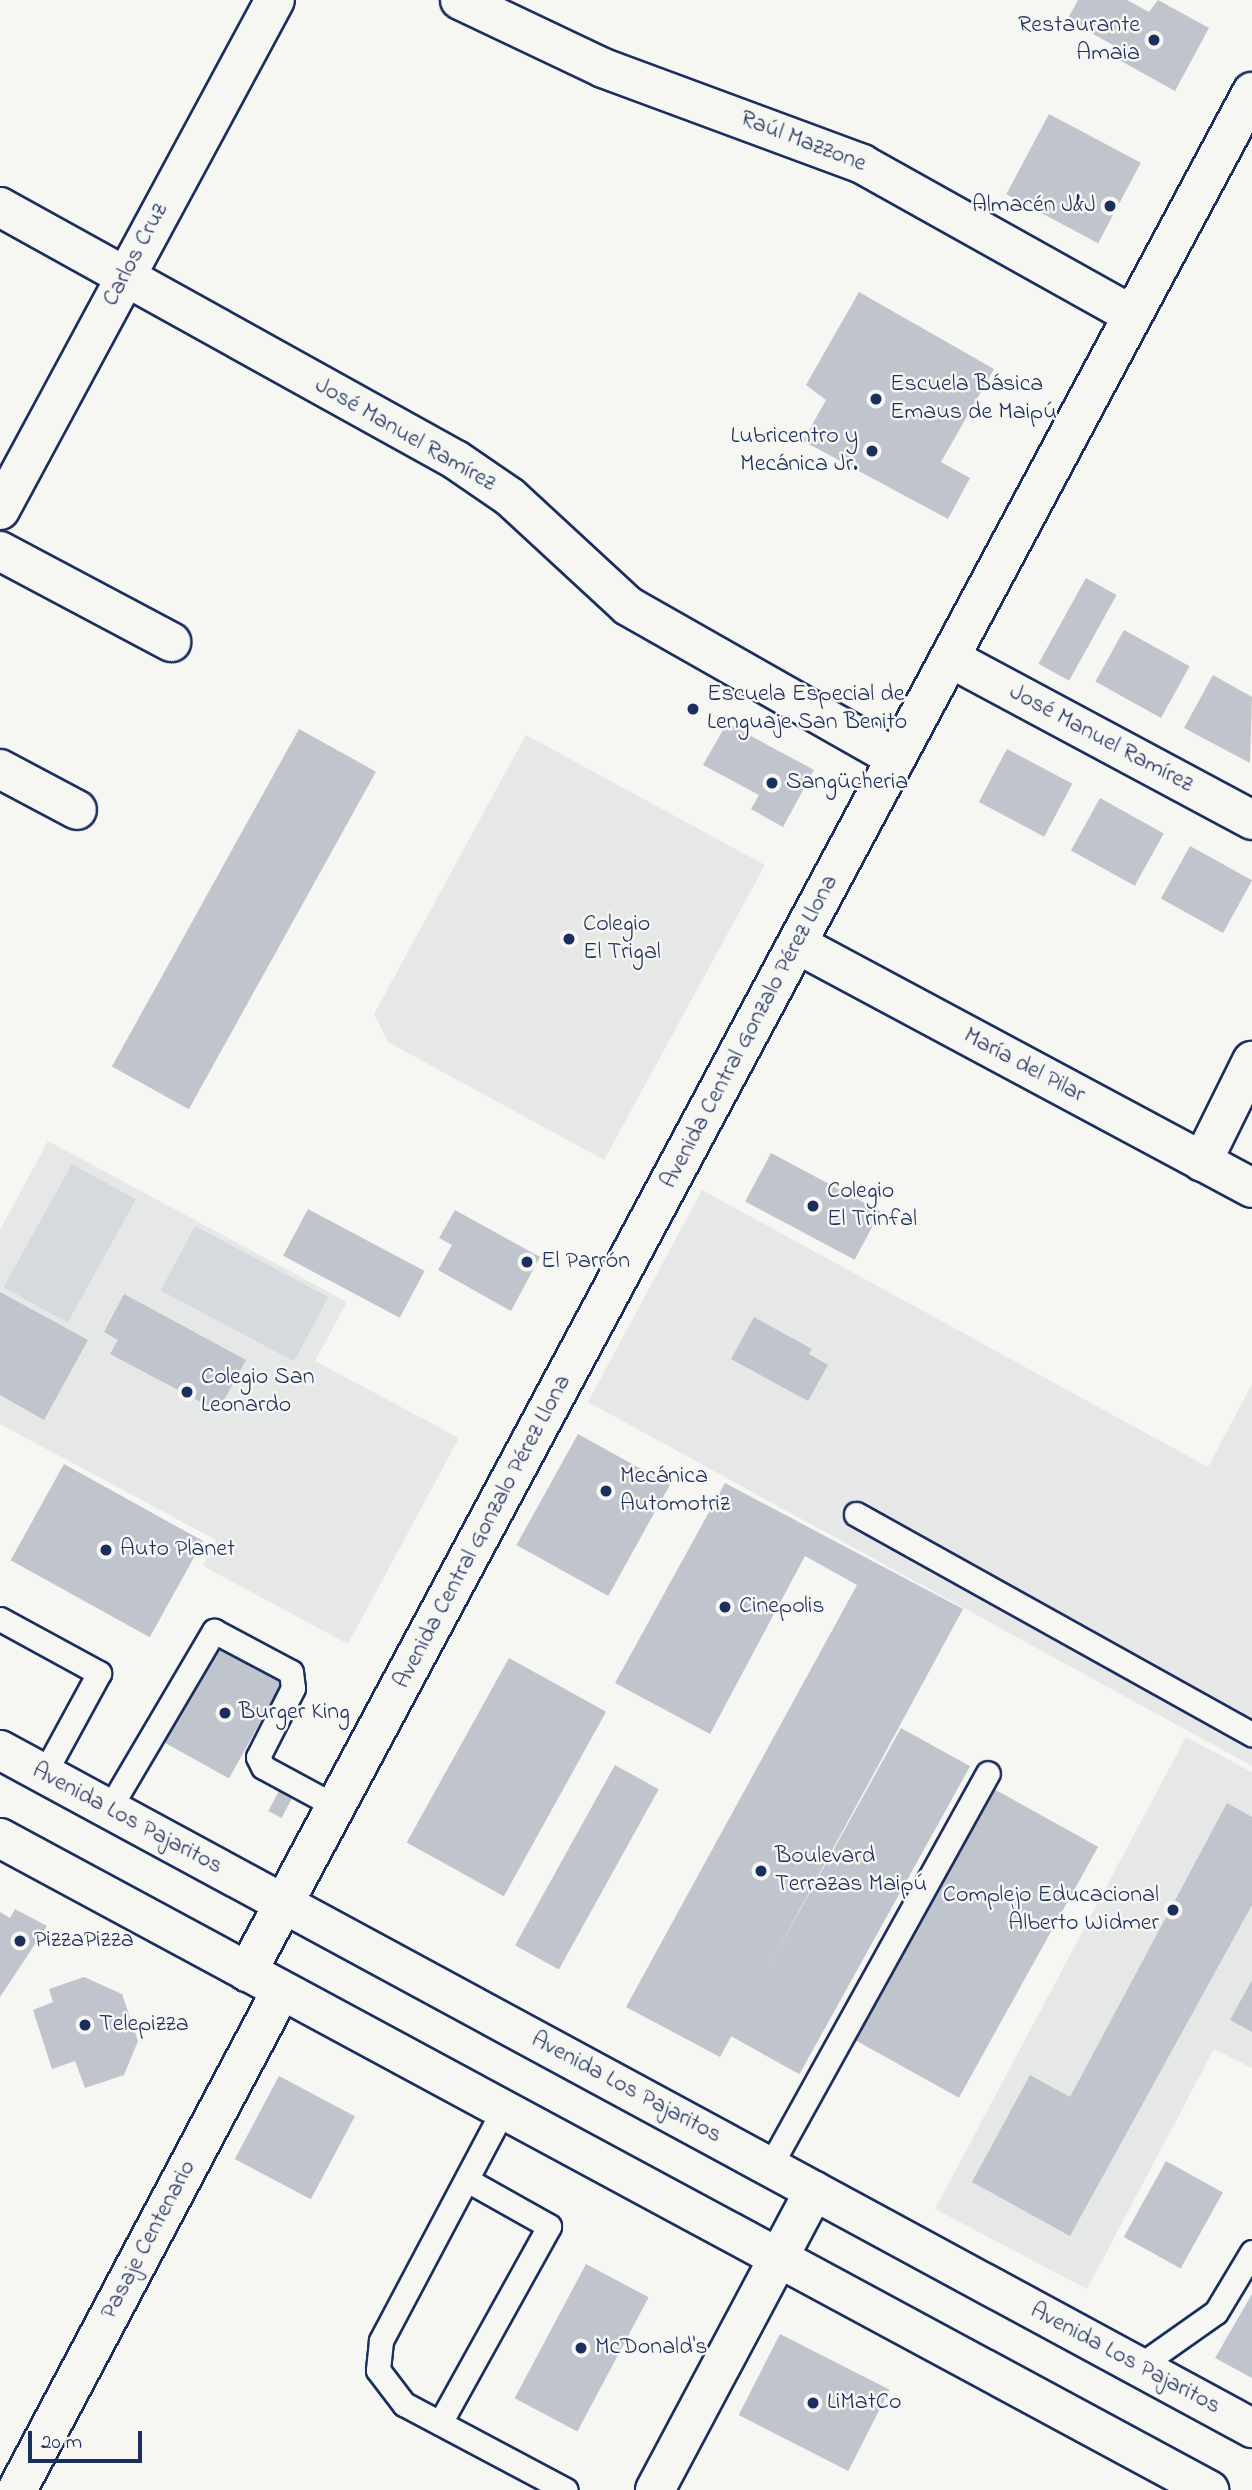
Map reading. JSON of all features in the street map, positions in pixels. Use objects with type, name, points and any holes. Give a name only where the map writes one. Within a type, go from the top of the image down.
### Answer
[{"type":"street","name":"Carlos Cruz","points":[[0,510],[275,0]]},
{"type":"street","name":"Raúl Mazzone","points":[[460,0],[603,68],[862,164],[1132,315]]},
{"type":"street","name":"Avenida Central Gonzalo Pérez Llona","points":[[247,1972],[1252,92]]},
{"type":"street","name":"José Manuel Ramírez","points":[[0,207],[456,460],[510,497],[628,606],[897,758]]},
{"type":"street","points":[[0,551],[171,642]]},
{"type":"street","name":"José Manuel Ramírez","points":[[950,658],[1252,820]]},
{"type":"street","points":[[0,769],[77,810]]},
{"type":"street","name":"María del Pilar","points":[[797,944],[1252,1188]]},
{"type":"street","points":[[1202,1161],[1252,1061]]},
{"type":"street","name":"Avenida Los Pajaritos","points":[[0,1750],[1252,2428]]},
{"type":"street","points":[[0,1838],[777,2261],[1209,2490]]},
{"type":"street","name":"Pasaje Centenario","points":[[17,2490],[281,1991]]},
{"type":"street","points":[[654,2490],[814,2191]]},
{"type":"lane","points":[[856,1514],[1252,1734]]},
{"type":"lane","points":[[0,1619],[99,1673],[44,1774]]},
{"type":"lane","points":[[109,1809],[214,1631],[291,1672],[293,1688],[258,1757],[263,1767],[335,1806]]},
{"type":"lane","points":[[770,2166],[988,1773]]},
{"type":"lane","points":[[502,2112],[377,2355],[391,2395],[566,2490]]},
{"type":"lane","points":[[440,2423],[549,2226],[467,2180]]},
{"type":"lane","points":[[1138,2367],[1216,2312],[1252,2252]]},
{"type":"shaded area","name":"Colegio El Trigal","points":[[526,735],[765,865],[604,1160],[388,1042],[374,1014]]},
{"type":"shaded area","name":"Colegio San Leonardo","points":[[48,1141],[347,1302],[315,1361],[459,1438],[348,1644],[203,1566],[216,1540],[0,1424],[0,1230]]},
{"type":"shaded area","points":[[72,1164],[136,1199],[67,1323],[4,1287]]},
{"type":"shaded area","points":[[702,1190],[1208,1467],[1252,1384],[1252,1766],[588,1402]]},
{"type":"shaded area","points":[[195,1226],[328,1297],[294,1361],[161,1290]]},
{"type":"shaded area","name":"Complejo Educacional Alberto Widmer","points":[[1186,1737],[1252,1772],[1252,2068],[1214,2049],[1087,2289],[935,2209]]},
{"type":"building","name":"Restaurante Amaia","points":[[1078,0],[1127,0],[1149,12],[1158,0],[1209,28],[1175,91],[1121,61],[1126,52],[1067,20]]},
{"type":"building","points":[[1049,114],[1141,163],[1098,243],[1006,194]]},
{"type":"building","points":[[859,292],[994,369],[941,462],[970,478],[948,519],[803,441],[826,400],[806,385]]},
{"type":"building","points":[[1086,578],[1117,595],[1069,681],[1038,664]]},
{"type":"building","points":[[1124,630],[1190,666],[1161,718],[1095,682]]},
{"type":"building","points":[[1213,675],[1252,697],[1250,763],[1184,728]]},
{"type":"building","name":"Sangücheria","points":[[727,723],[814,770],[783,827],[751,809],[759,795],[703,765]]},
{"type":"building","points":[[299,729],[376,772],[189,1109],[112,1067]]},
{"type":"building","points":[[1007,749],[1072,784],[1044,837],[979,802]]},
{"type":"building","points":[[1100,798],[1164,833],[1135,886],[1071,850]]},
{"type":"building","points":[[1190,846],[1252,880],[1223,933],[1161,898]]},
{"type":"building","name":"Colegio El Trinfal","points":[[771,1153],[880,1211],[855,1260],[745,1202]]},
{"type":"building","points":[[308,1209],[425,1271],[400,1318],[283,1256]]},
{"type":"building","points":[[455,1210],[540,1257],[511,1311],[438,1270],[452,1245],[439,1238]]},
{"type":"building","points":[[0,1292],[88,1340],[44,1420],[0,1395]]},
{"type":"building","points":[[124,1294],[246,1360],[218,1411],[110,1354],[118,1340],[104,1332]]},
{"type":"building","points":[[754,1317],[812,1349],[809,1354],[828,1365],[808,1401],[731,1359]]},
{"type":"building","points":[[578,1434],[670,1485],[608,1596],[516,1545]]},
{"type":"building","name":"Auto Planet","points":[[64,1464],[203,1541],[150,1637],[11,1560]]},
{"type":"building","name":"Boulevard Terrazas Maipú","points":[[725,1483],[963,1609],[720,2057],[626,2007],[857,1585],[805,1556],[710,1734],[615,1683]]},
{"type":"building","name":"Burger King","points":[[219,1646],[283,1681],[229,1778],[165,1743]]},
{"type":"building","points":[[509,1658],[606,1712],[504,1896],[407,1843]]},
{"type":"building","points":[[901,1728],[970,1766],[799,2074],[730,2036]]},
{"type":"building","points":[[615,1765],[659,1789],[559,1969],[515,1945]]},
{"type":"building","points":[[280,1789],[293,1796],[282,1818],[268,1811]]},
{"type":"building","points":[[994,1789],[1098,1847],[959,2098],[855,2040]]},
{"type":"building","points":[[1227,1803],[1252,1817],[1252,1905],[1070,2236],[972,2182],[1030,2075],[1070,2097]]},
{"type":"building","name":"PizzaPizza","points":[[15,1909],[47,1926],[0,1997],[0,1912],[10,1918]]},
{"type":"building","name":"Telepizza","points":[[84,1977],[122,1994],[138,2041],[124,2075],[85,2088],[75,2061],[52,2069],[33,2010],[53,2002],[49,1989]]},
{"type":"building","points":[[1252,1980],[1252,2032],[1230,2020]]},
{"type":"building","points":[[279,2076],[355,2116],[311,2199],[235,2159]]},
{"type":"building","points":[[1166,2161],[1223,2193],[1181,2269],[1124,2237]]},
{"type":"building","name":"McDonald's","points":[[586,2264],[649,2297],[577,2432],[515,2398]]},
{"type":"building","points":[[1252,2294],[1252,2378],[1215,2358]]},
{"type":"building","name":"LiMatCo","points":[[780,2334],[890,2390],[848,2471],[739,2415]]},
{"type":"place","name":"Restaurante Amaia","points":[[1154,40]]},
{"type":"place","name":"Almacén J&J","points":[[1110,206]]},
{"type":"place","name":"Escuela Básica Emaus de Maipú","points":[[876,399]]},
{"type":"place","name":"Lubricentro y Mecánica Jr.","points":[[872,451]]},
{"type":"place","name":"Escuela Especial de Lenguaje San Benito","points":[[693,709]]},
{"type":"place","name":"Sangücheria","points":[[772,783]]},
{"type":"place","name":"Colegio El Trigal","points":[[569,939]]},
{"type":"place","name":"Colegio El Trinfal","points":[[813,1206]]},
{"type":"place","name":"El Parrón","points":[[527,1262]]},
{"type":"place","name":"Colegio San Leonardo","points":[[187,1392]]},
{"type":"place","name":"Mecánica Automotriz","points":[[606,1491]]},
{"type":"place","name":"Auto Planet","points":[[106,1550]]},
{"type":"place","name":"Cinepolis","points":[[725,1607]]},
{"type":"place","name":"Burger King","points":[[225,1713]]},
{"type":"place","name":"Boulevard Terrazas Maipú","points":[[761,1871]]},
{"type":"place","name":"Complejo Educacional Alberto Widmer","points":[[1173,1910]]},
{"type":"place","name":"PizzaPizza","points":[[20,1941]]},
{"type":"place","name":"Telepizza","points":[[85,2025]]},
{"type":"place","name":"McDonald's","points":[[581,2348]]},
{"type":"place","name":"LiMatCo","points":[[813,2403]]}]
